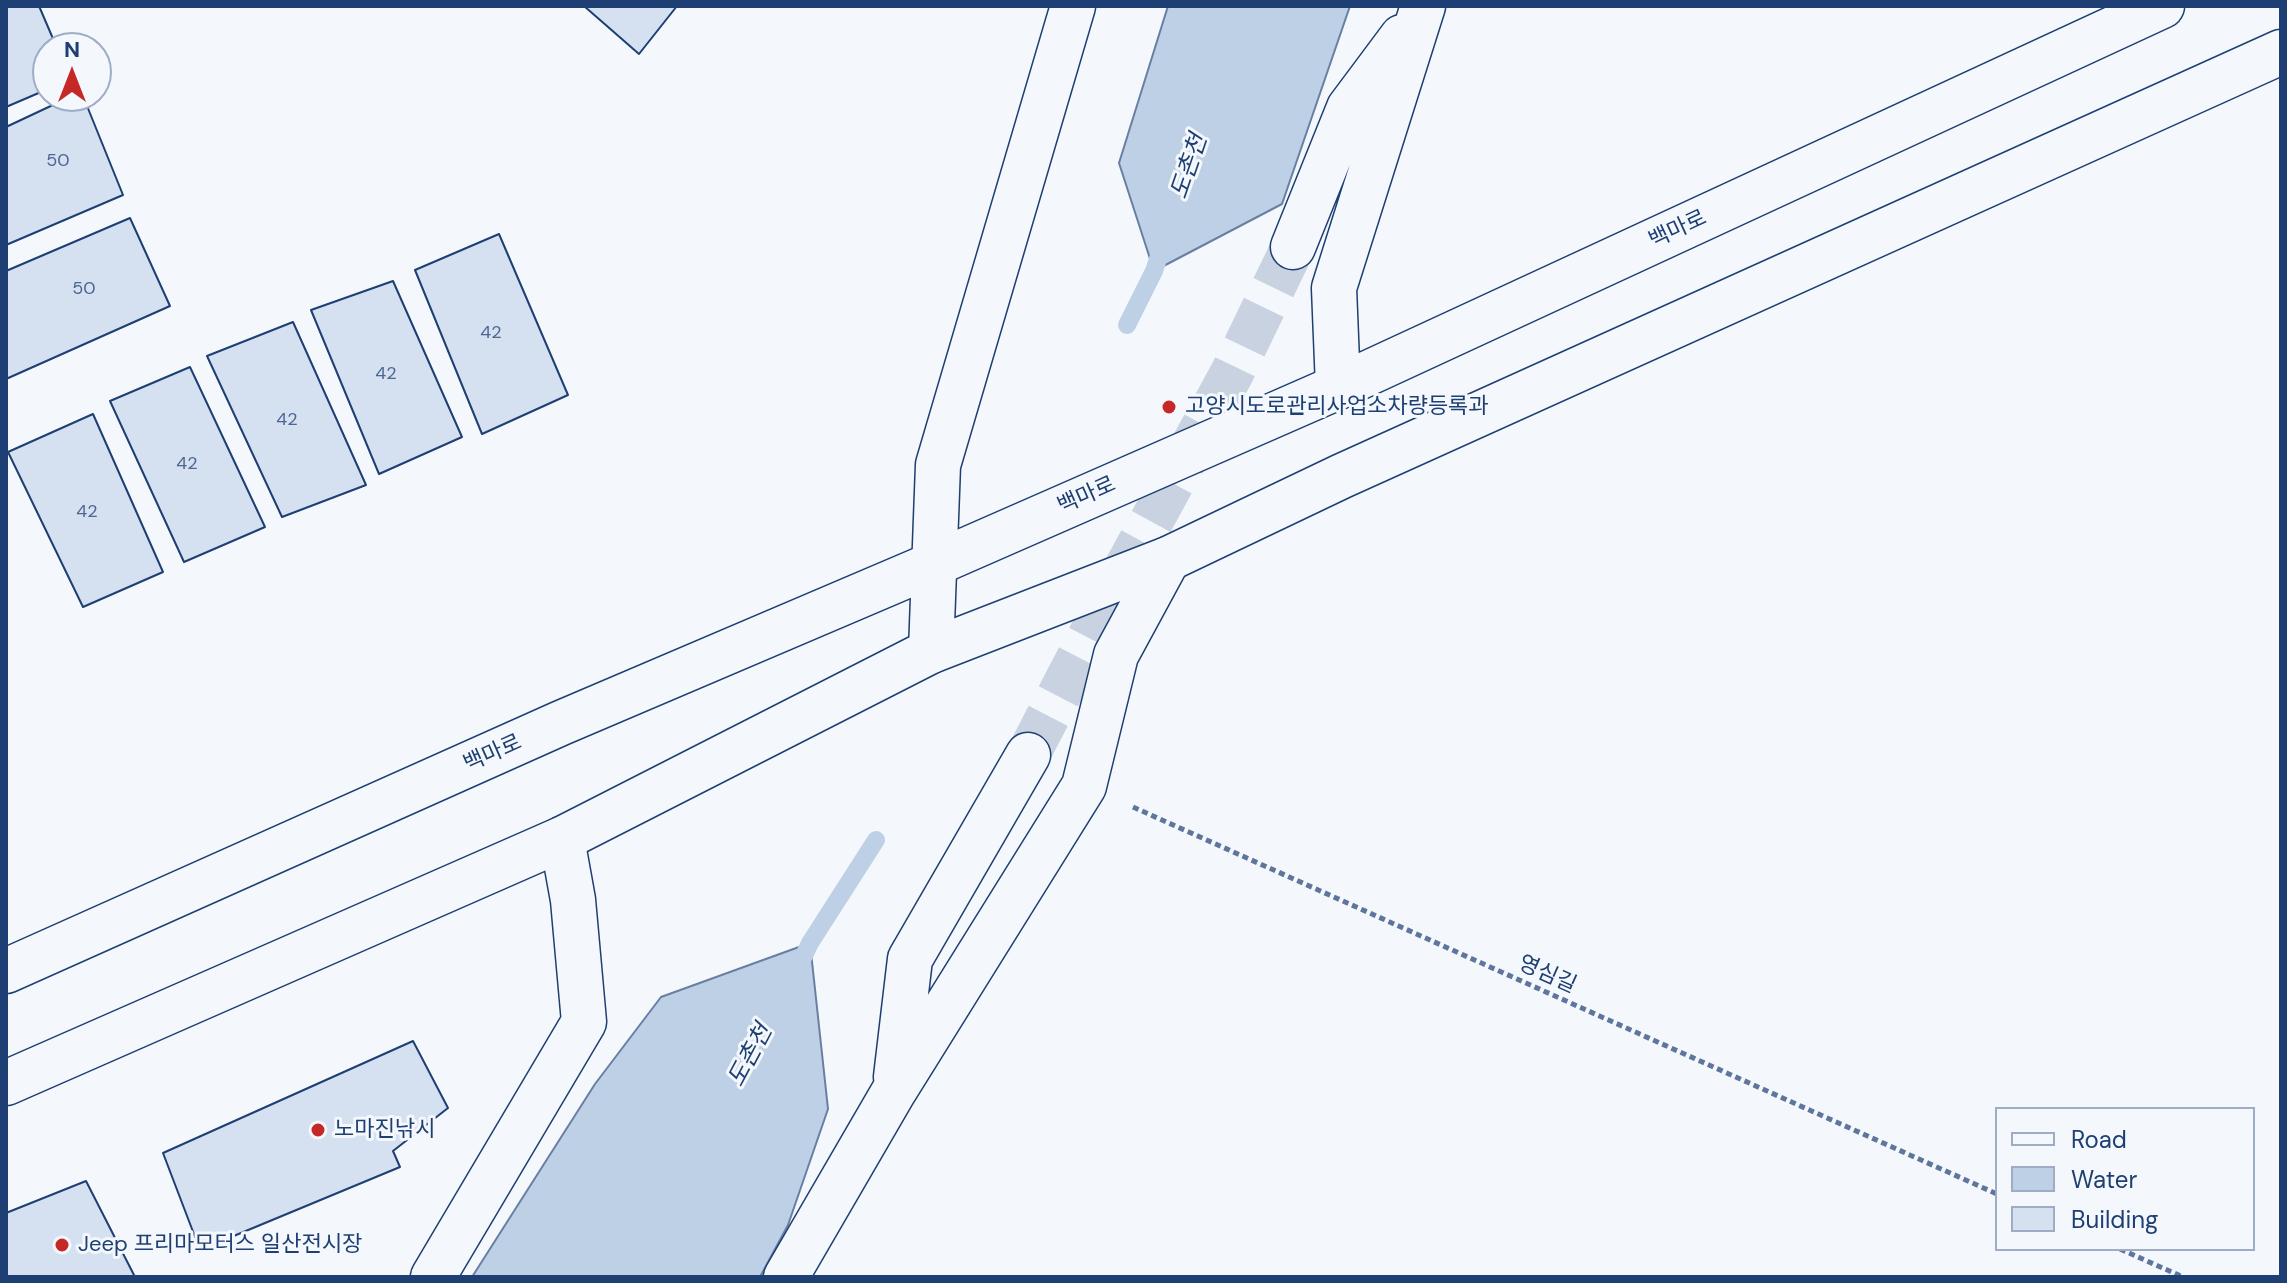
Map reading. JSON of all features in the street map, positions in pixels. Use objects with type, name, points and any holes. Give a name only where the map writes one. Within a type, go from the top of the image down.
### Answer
[{"type":"main road","points":[[931,651],[938,465],[1073,6]]},
{"type":"main road","name":"백마로","points":[[6,971],[546,730],[1338,387],[2162,6]]},
{"type":"main road","points":[[1338,387],[1334,288],[1423,8]]},
{"type":"main road","points":[[1293,247],[1349,108],[1423,8]]},
{"type":"main road","points":[[6,1083],[562,839],[931,651],[1168,559],[1342,476],[2281,52]]},
{"type":"main road","points":[[786,1277],[894,1091],[1084,786],[1116,655],[1168,559]]},
{"type":"main road","points":[[894,1091],[910,959],[1028,755]]},
{"type":"main road","points":[[433,1277],[584,1022],[573,900],[562,839]]},
{"type":"path","name":"영심길","points":[[1084,786],[1995,1193]]},
{"type":"path","points":[[2124,1251],[2183,1277]]},
{"type":"water","points":[[1168,6],[1350,6],[1282,204],[1154,271],[1119,163]]},
{"type":"water","points":[[810,943],[828,1109],[788,1225],[760,1277],[472,1277],[595,1084],[661,997]]},
{"type":"building","points":[[6,6],[39,6],[50,32],[32,32],[32,96],[6,107]]},
{"type":"building","points":[[584,6],[677,6],[639,54]]},
{"type":"building","points":[[38,112],[89,112],[123,195],[6,245],[6,127]]},
{"type":"building","points":[[130,218],[170,306],[6,379],[6,271]]},
{"type":"building","points":[[499,234],[568,395],[482,434],[415,270]]},
{"type":"building","points":[[393,281],[462,437],[379,474],[311,310]]},
{"type":"building","points":[[293,322],[366,485],[282,517],[207,356]]},
{"type":"building","points":[[190,367],[265,527],[184,562],[110,401]]},
{"type":"building","points":[[93,414],[163,572],[83,607],[8,452]]},
{"type":"building","name":"노마진낚시","points":[[413,1041],[448,1108],[393,1151],[400,1167],[200,1250],[163,1153]]},
{"type":"building","name":"Jeep 프리마모터스 일산전시장","points":[[86,1181],[135,1277],[6,1277],[6,1213]]},
{"type":"waterway","name":"도촌천","points":[[1127,325],[1161,250]]},
{"type":"waterway","name":"도촌천","points":[[800,964],[810,943],[876,840]]},
{"type":"tunnel","points":[[1028,755],[1232,373],[1293,247]]},
{"type":"place","name":"고양시도로관리사업소차량등록과","points":[[1169,407]]},
{"type":"place","name":"노마진낚시","points":[[318,1130]]},
{"type":"place","name":"Jeep 프리마모터스 일산전시장","points":[[62,1245]]}]
